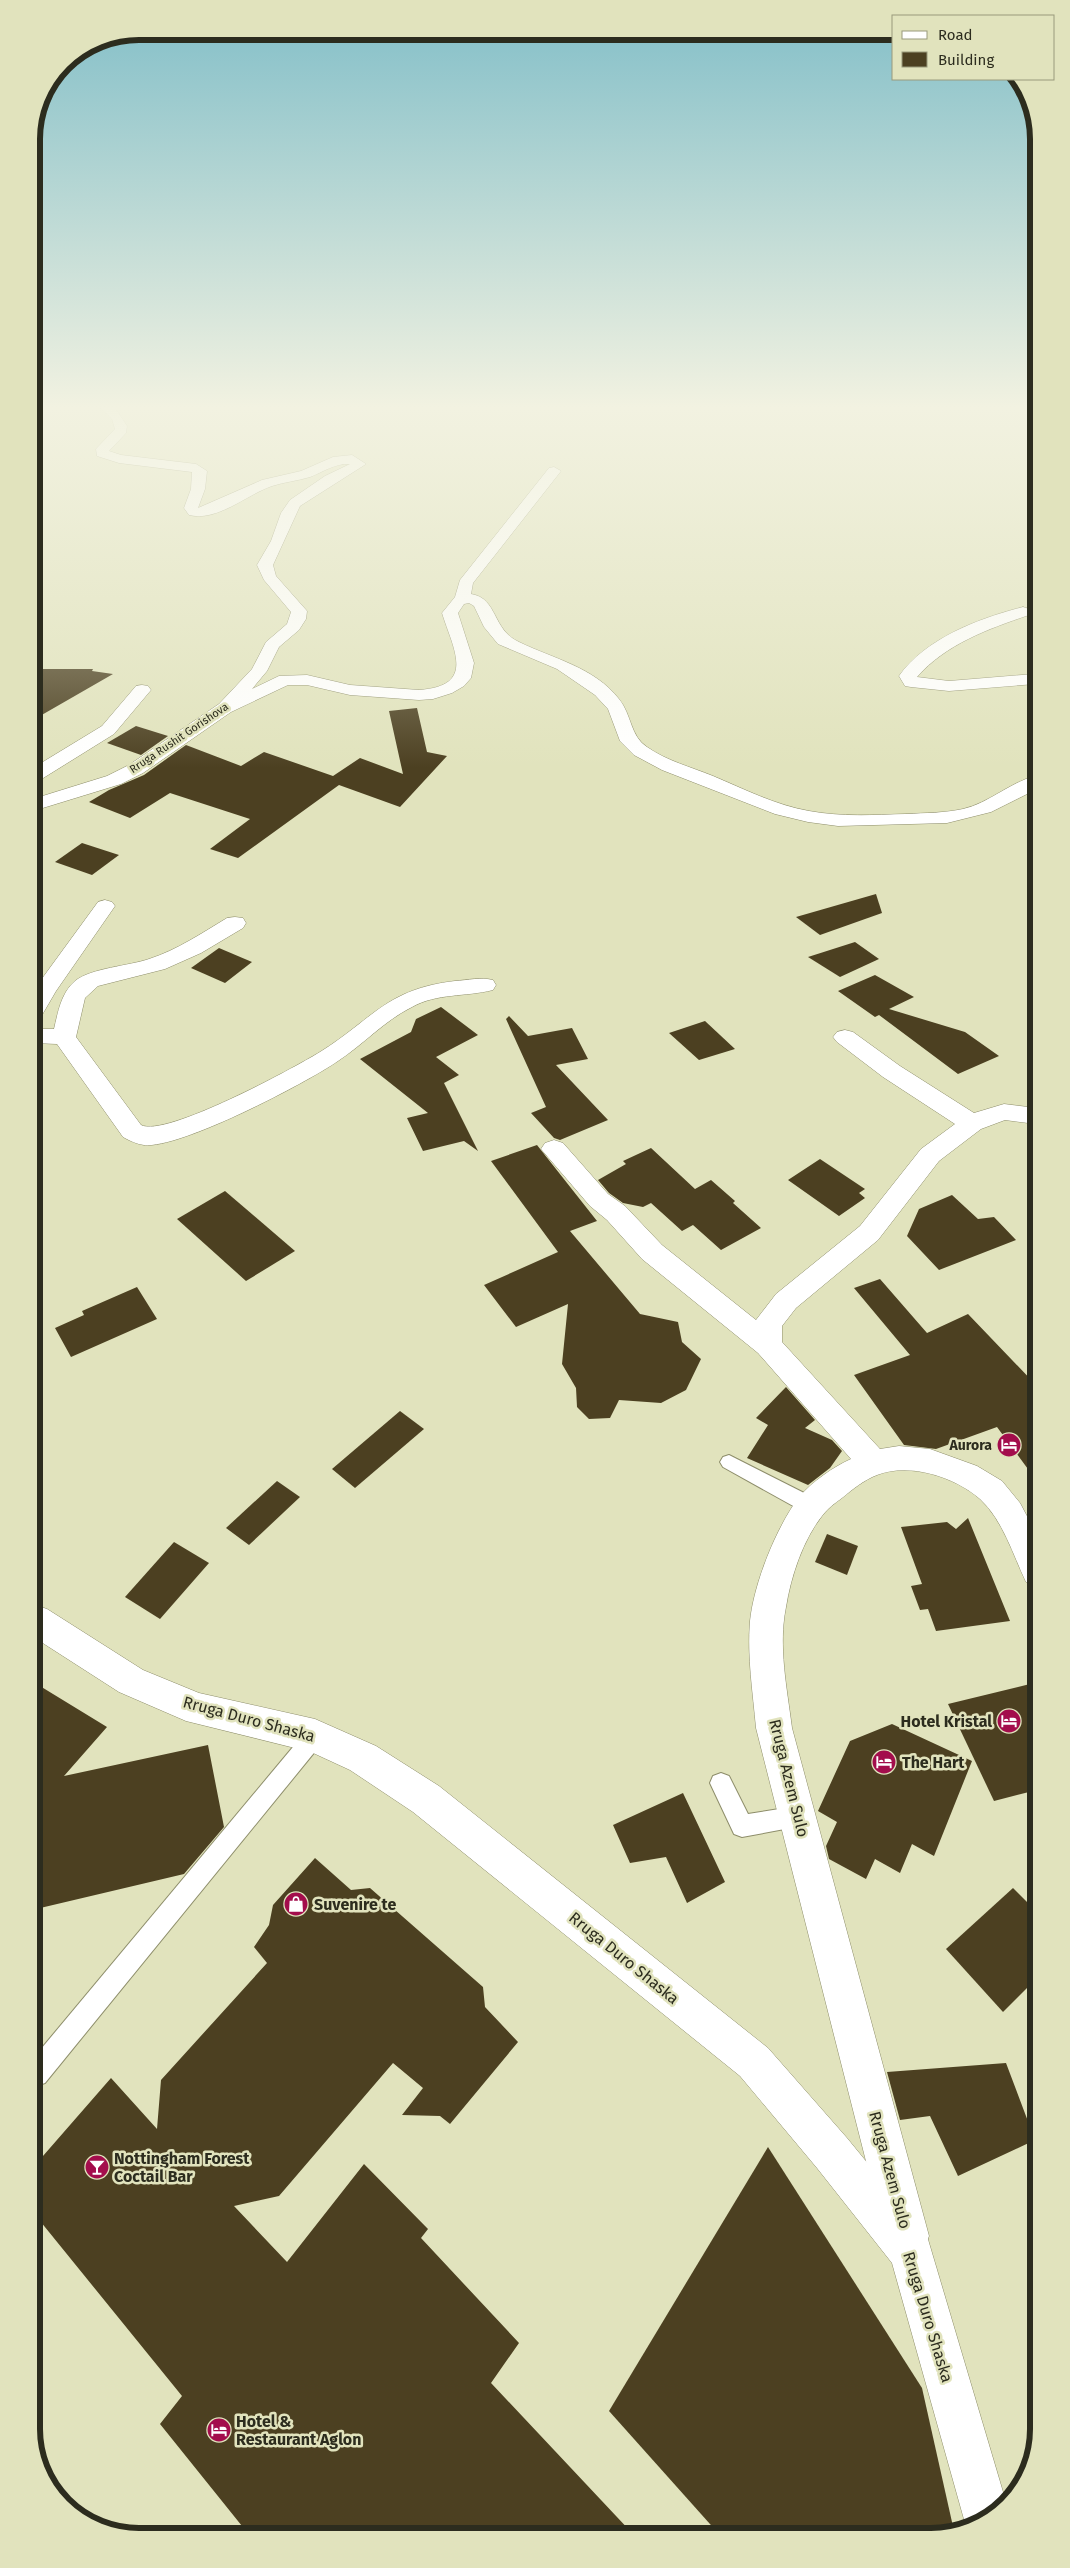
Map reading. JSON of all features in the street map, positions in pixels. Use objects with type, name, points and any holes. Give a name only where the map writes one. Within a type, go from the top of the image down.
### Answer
[{"type":"street","name":"Rruga Rushit Gorishova","points":[[40,803],[114,780],[136,769],[225,708],[259,671],[272,645],[293,627],[298,619],[299,611],[269,577],[265,565],[283,528]]},
{"type":"street","points":[[463,599],[465,583],[509,528]]},
{"type":"street","points":[[225,708],[285,680],[295,678],[350,690],[419,695],[433,694],[446,689],[458,682],[465,674],[466,663],[450,613],[452,606],[463,599],[470,598],[481,602],[491,630],[496,636],[518,649],[563,666],[596,688],[614,704],[633,745],[674,767],[793,813],[823,820],[932,818],[966,815],[995,804],[1030,785]]},
{"type":"street","points":[[1029,611],[982,626],[954,640],[908,676],[912,682],[949,686],[1030,679]]},
{"type":"street","points":[[40,772],[108,730],[142,690]]},
{"type":"street","points":[[40,998],[106,906]]},
{"type":"street","points":[[235,923],[193,948],[157,964],[90,981],[80,986],[74,994],[64,1036],[132,1131],[145,1137],[163,1135],[187,1126],[287,1081],[330,1056],[394,1009],[414,997],[436,991],[485,985]]},
{"type":"street","points":[[40,1036],[64,1036]]},
{"type":"street","points":[[846,1037],[876,1063],[912,1087],[972,1122]]},
{"type":"street","points":[[768,1345],[768,1324],[786,1301],[869,1233],[930,1155],[972,1122],[1004,1112],[1030,1115]]},
{"type":"street","points":[[554,1149],[599,1200],[616,1213],[652,1252],[768,1345],[872,1462]]},
{"type":"street","name":"Rruga Azem Sulo","points":[[911,2252],[774,1728],[767,1655],[768,1608],[788,1549],[811,1506],[842,1478],[872,1462],[908,1457],[934,1462],[965,1474],[995,1493],[1012,1517],[1030,1557]]},
{"type":"street","name":"Rruga Duro Shaska","points":[[40,1623],[131,1681],[198,1709],[315,1736],[363,1758],[426,1799],[754,2062],[832,2153],[911,2252],[985,2512]]},
{"type":"lane","points":[[729,1462],[811,1506]]},
{"type":"lane","points":[[40,2069],[315,1736]]},
{"type":"lane","points":[[721,1783],[742,1826],[798,1817]]},
{"type":"building","points":[[40,669],[93,669],[92,671],[113,674],[40,716]]},
{"type":"building","points":[[417,708],[427,752],[447,756],[400,807],[339,785],[238,858],[210,849],[250,819],[170,793],[130,818],[89,802],[109,790],[144,775],[186,745],[241,766],[264,752],[333,776],[360,758],[403,774],[389,711]]},
{"type":"building","points":[[136,726],[168,736],[141,755],[107,743]]},
{"type":"building","points":[[82,843],[119,855],[92,875],[55,862]]},
{"type":"building","points":[[876,894],[882,913],[820,935],[796,917]]},
{"type":"building","points":[[855,942],[879,959],[840,977],[808,957]]},
{"type":"building","points":[[219,948],[252,962],[225,983],[191,968]]},
{"type":"building","points":[[875,975],[914,997],[889,1009],[965,1032],[999,1056],[958,1074],[879,1015],[875,1017],[838,991]]},
{"type":"building","points":[[441,1007],[478,1035],[436,1057],[459,1075],[444,1083],[478,1151],[464,1141],[423,1151],[407,1118],[428,1113],[360,1059],[411,1032],[416,1019]]},
{"type":"building","points":[[509,1016],[528,1036],[572,1028],[588,1059],[556,1065],[608,1120],[560,1140],[554,1138],[531,1113],[546,1107],[506,1019]]},
{"type":"building","points":[[705,1021],[735,1049],[699,1060],[669,1033]]},
{"type":"building","points":[[537,1145],[597,1221],[570,1231],[640,1314],[678,1322],[682,1342],[701,1359],[686,1390],[661,1403],[619,1400],[610,1418],[589,1419],[577,1407],[576,1388],[562,1364],[568,1304],[516,1327],[484,1285],[558,1252],[491,1161]]},
{"type":"building","points":[[651,1148],[695,1189],[711,1180],[761,1228],[721,1250],[693,1225],[682,1231],[651,1203],[643,1207],[623,1203],[609,1193],[598,1180],[626,1164],[623,1161]]},
{"type":"building","points":[[820,1159],[865,1189],[859,1193],[865,1198],[839,1216],[788,1180]]},
{"type":"building","points":[[225,1191],[295,1251],[246,1281],[177,1219]]},
{"type":"building","points":[[952,1195],[978,1219],[994,1217],[1016,1240],[939,1270],[907,1236],[919,1209]]},
{"type":"building","points":[[880,1279],[927,1333],[968,1314],[1030,1379],[1030,1472],[997,1427],[936,1449],[904,1445],[854,1375],[910,1355],[854,1288]]},
{"type":"building","points":[[137,1287],[157,1319],[71,1357],[55,1328],[84,1315],[82,1311]]},
{"type":"building","points":[[786,1387],[815,1420],[805,1428],[832,1440],[842,1451],[830,1468],[808,1485],[747,1458],[768,1425],[756,1418]]},
{"type":"building","points":[[400,1411],[424,1429],[355,1488],[332,1469]]},
{"type":"building","points":[[277,1481],[300,1497],[249,1545],[226,1528]]},
{"type":"building","points":[[968,1518],[1010,1621],[936,1631],[928,1609],[920,1610],[911,1586],[922,1584],[901,1527],[947,1522],[956,1529]]},
{"type":"building","points":[[827,1534],[858,1546],[847,1575],[815,1562]]},
{"type":"building","points":[[174,1542],[209,1563],[160,1619],[125,1597]]},
{"type":"building","points":[[1030,1684],[1030,1792],[994,1801],[948,1704]]},
{"type":"building","points":[[40,1686],[107,1727],[64,1776],[208,1745],[224,1827],[184,1874],[40,1908]]},
{"type":"building","points":[[892,1724],[972,1761],[934,1856],[912,1844],[900,1873],[875,1859],[866,1879],[829,1859],[826,1846],[837,1822],[818,1811],[850,1741]]},
{"type":"building","points":[[683,1793],[725,1882],[687,1903],[666,1857],[630,1863],[613,1825]]},
{"type":"building","points":[[315,1858],[351,1890],[370,1888],[483,1987],[485,2007],[518,2042],[450,2124],[440,2116],[402,2115],[423,2088],[393,2063],[279,2196],[234,2206],[287,2262],[364,2164],[428,2229],[421,2238],[519,2343],[491,2383],[627,2528],[244,2528],[160,2424],[182,2396],[40,2221],[40,2159],[111,2078],[157,2129],[161,2080],[267,1963],[254,1947],[269,1925],[273,1905]]},
{"type":"building","points":[[1013,1888],[1030,1905],[1030,1985],[1003,2012],[946,1949]]},
{"type":"building","points":[[1006,2063],[1030,2127],[1030,2142],[958,2176],[930,2116],[900,2120],[887,2072]]},
{"type":"building","points":[[768,2147],[922,2388],[953,2525],[937,2528],[714,2528],[609,2411]]},
{"type":"place","name":"Aurora","points":[[1009,1445]]},
{"type":"place","name":"Hotel Kristal","points":[[1009,1721]]},
{"type":"place","name":"The Hart","points":[[884,1762]]},
{"type":"place","name":"Suvenire te","points":[[296,1904]]},
{"type":"place","name":"Nottingham Forest Coctail Bar","points":[[97,2167]]},
{"type":"place","name":"Hotel & Restaurant Aglon","points":[[219,2430]]}]
